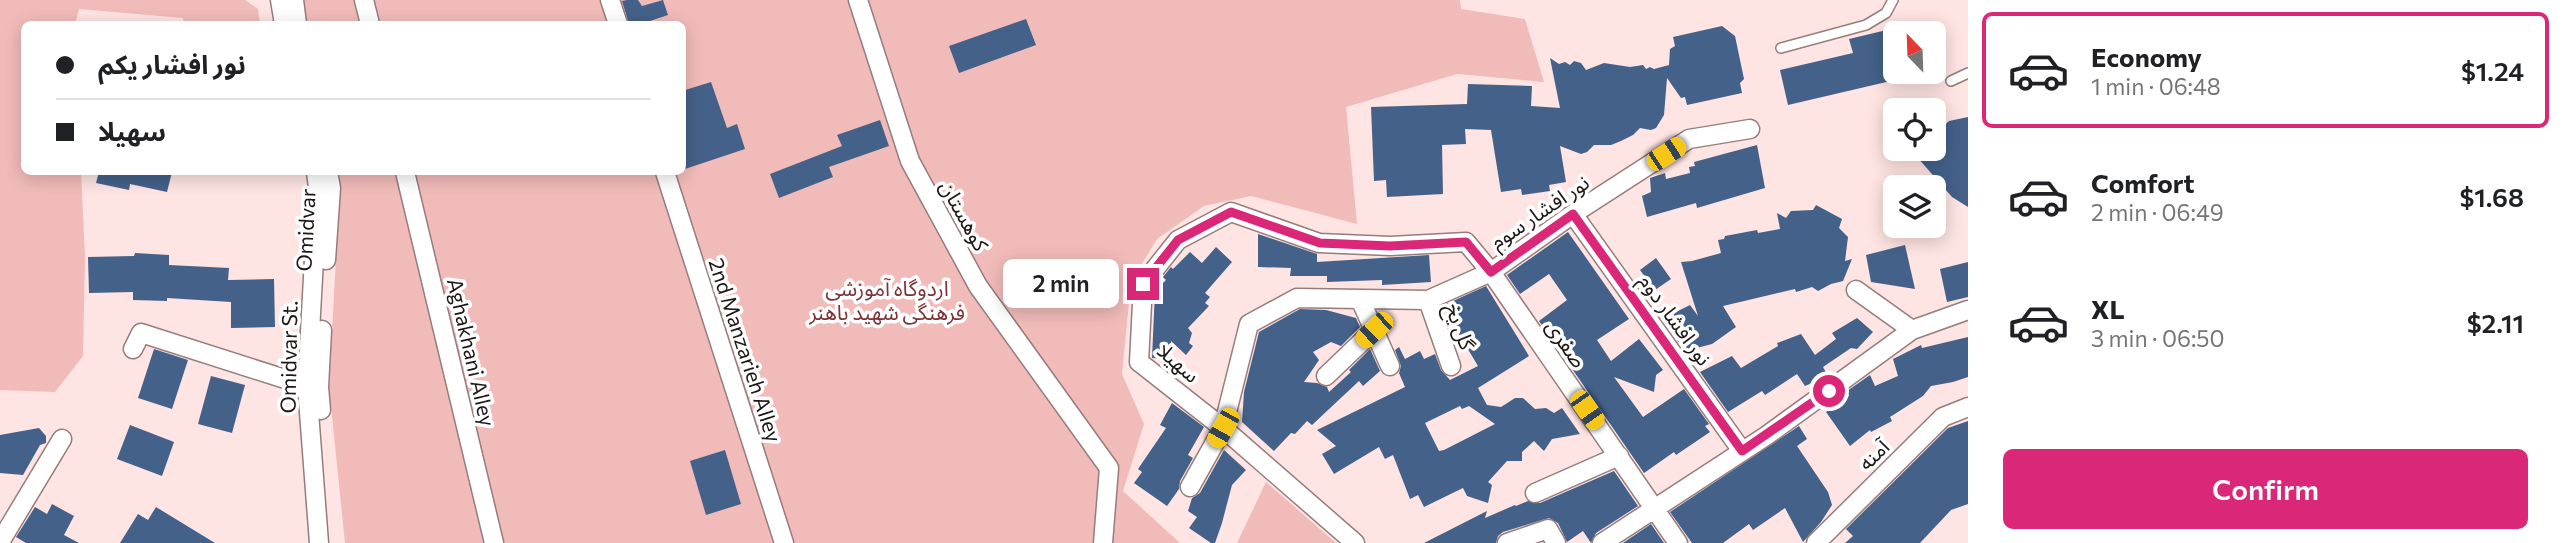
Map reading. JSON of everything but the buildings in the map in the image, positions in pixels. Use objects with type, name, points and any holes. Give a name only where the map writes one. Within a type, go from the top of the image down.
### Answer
[{"type":"street","points":[[280,0],[284,21]]},
{"type":"street","points":[[294,0],[297,21]]},
{"type":"street","points":[[364,0],[369,21]]},
{"type":"street","points":[[610,0],[617,21]]},
{"type":"street","name":"کوهستان","points":[[858,0],[910,161],[978,286],[1109,468],[1103,543]]},
{"type":"street","name":"نور افشار سوم","points":[[1191,487],[1223,428],[1249,324],[1297,298],[1428,300],[1491,272],[1573,214],[1689,139],[1750,129]]},
{"type":"street","name":"Aghakhani Alley","points":[[406,175],[494,543]]},
{"type":"street","name":"2nd Manzarieh Alley","points":[[666,175],[784,543]]},
{"type":"street","name":"Omidvar","points":[[319,278],[323,180]]},
{"type":"street","name":"سهیلا","points":[[1354,543],[1223,428],[1139,362],[1143,284],[1178,240],[1231,212],[1320,243],[1390,246],[1466,242],[1491,272]]},
{"type":"street","name":"نور افشار دوم","points":[[1573,214],[1742,451]]},
{"type":"street","name":"صفری","points":[[1491,272],[1678,543]]},
{"type":"street","name":"Omidvar St.","points":[[319,278],[313,387],[319,543]]},
{"type":"street","points":[[1856,290],[1912,330]]},
{"type":"street","points":[[1360,299],[1390,366]]},
{"type":"street","name":"گل یخ","points":[[1428,300],[1451,366]]},
{"type":"street","points":[[1602,543],[1742,451],[1912,330],[1968,310]]},
{"type":"street","points":[[1326,376],[1374,330]]},
{"type":"street","points":[[133,349],[141,333],[313,387],[330,543]]},
{"type":"street","name":"آمنه","points":[[1816,543],[1943,417],[1968,407]]},
{"type":"street","points":[[0,542],[62,439]]},
{"type":"street","points":[[1535,493],[1619,456]]},
{"type":"street","points":[[0,510],[20,511]]},
{"type":"street","points":[[1507,543],[1548,529],[1556,543]]},
{"type":"lane","points":[[1782,48],[1866,25],[1886,13],[1893,0]]},
{"type":"lane","points":[[1951,81],[1968,73]]},
{"type":"green space","points":[[0,0],[245,0],[258,9],[260,21],[184,21],[183,18],[79,9],[76,21],[21,21],[21,175],[81,175],[85,256],[83,356],[55,392],[0,390]]},
{"type":"green space","name":"اردوگاه آموزشی فرهنگی شهید باهنر","points":[[303,0],[1460,0],[1461,9],[1525,19],[1544,82],[1457,74],[1346,107],[1357,224],[1251,196],[1204,206],[1157,239],[1131,282],[1122,374],[1144,424],[1123,491],[1180,543],[345,543],[329,387],[340,185],[338,175],[686,175],[686,21],[304,21]]},
{"type":"green space","points":[[1266,482],[1336,543],[1237,543]]},
{"type":"route","points":[[1143,284],[1178,240],[1231,212],[1320,243],[1390,246],[1466,242],[1491,272],[1573,214],[1742,451],[1829,391]]}]
